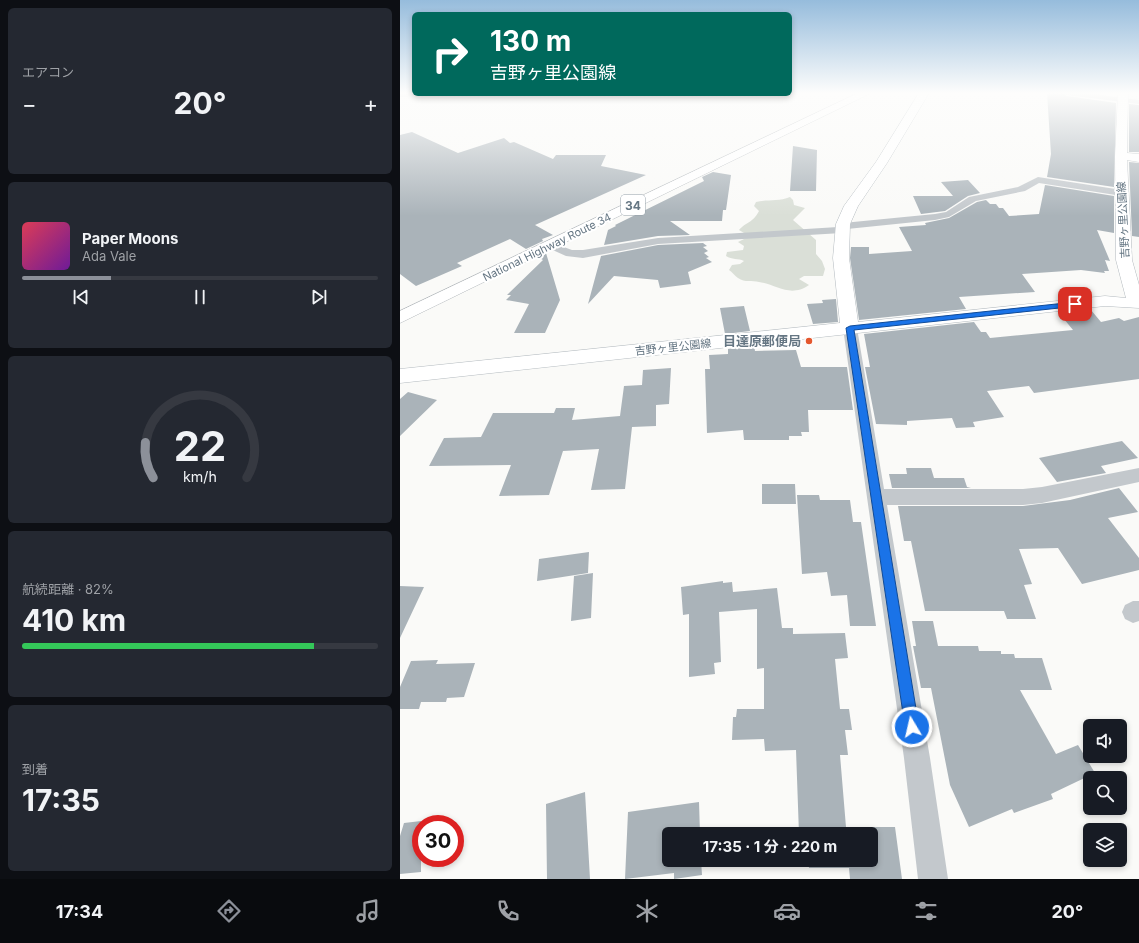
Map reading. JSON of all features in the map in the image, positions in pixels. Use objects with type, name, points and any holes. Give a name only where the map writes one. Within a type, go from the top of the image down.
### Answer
[{"type":"main road","name":"National Highway Route 34","points":[[400,318],[781,134]]},
{"type":"main road","points":[[850,328],[841,254],[842,228],[849,210],[898,134]]},
{"type":"main road","name":"吉野ヶ里公園線","points":[[400,376],[1105,301],[1138,306],[1124,260],[1122,134]]},
{"type":"main road","points":[[1121,156],[1139,158]]},
{"type":"street","points":[[550,245],[570,253],[583,254],[658,241],[842,228],[936,217],[949,214],[973,199],[1021,189],[1038,180],[1122,193]]},
{"type":"street","points":[[850,328],[917,758],[933,879]]},
{"type":"street","points":[[876,497],[1029,496],[1137,478]]},
{"type":"shaded area","points":[[790,197],[793,200],[794,205],[805,208],[793,220],[816,240],[816,254],[822,261],[825,269],[823,276],[804,276],[799,279],[809,285],[802,289],[790,291],[756,281],[738,278],[729,270],[732,265],[740,264],[744,261],[726,256],[727,252],[743,250],[744,246],[738,242],[746,238],[744,233],[739,230],[752,220],[759,211],[754,206],[756,202]]},
{"type":"building","points":[[416,134],[458,153],[504,138],[510,143],[514,142],[553,159],[556,155],[606,155],[601,166],[646,175],[535,225],[553,235],[542,239],[543,241],[526,249],[510,239],[457,263],[462,266],[416,286],[400,274],[400,135]]},
{"type":"building","points":[[1050,134],[1115,134],[1114,187],[1047,177],[1051,154]]},
{"type":"building","points":[[1129,134],[1139,134],[1139,152],[1129,152]]},
{"type":"building","points":[[793,146],[817,150],[816,191],[790,191]]},
{"type":"building","points":[[1129,162],[1139,163],[1139,237],[1132,236]]},
{"type":"building","points":[[713,172],[731,175],[726,210],[723,210],[722,221],[670,221],[690,235],[658,236],[604,245],[608,230],[616,226],[615,225],[704,181],[702,177]]},
{"type":"building","points":[[968,180],[980,193],[968,196],[945,211],[921,214],[913,196],[953,196],[941,182]]},
{"type":"building","points":[[1045,185],[1114,196],[1114,233],[1097,230],[1110,261],[1105,260],[1109,271],[1104,271],[1105,273],[1081,270],[1022,274],[1035,292],[959,297],[966,309],[859,320],[850,258],[851,247],[869,247],[869,254],[912,251],[899,227],[926,225],[925,223],[949,218],[977,202],[986,200],[990,204],[996,204],[999,208],[1003,208],[1009,216],[1039,214]]},
{"type":"building","points":[[703,243],[707,246],[703,247],[708,251],[704,253],[709,257],[706,258],[712,262],[688,272],[691,284],[660,288],[658,280],[614,276],[588,304],[601,256],[658,245]]},
{"type":"building","points":[[546,253],[560,300],[545,333],[514,333],[529,304],[506,300],[511,295],[507,295],[543,260],[538,257]]},
{"type":"building","points":[[836,299],[838,322],[813,324],[807,304],[823,303],[822,300]]},
{"type":"building","points":[[744,306],[750,331],[725,334],[720,308]]},
{"type":"building","points":[[1091,310],[1101,322],[1119,318],[1124,321],[1139,317],[1139,379],[1034,393],[1029,386],[987,391],[1004,417],[973,422],[975,427],[956,428],[952,418],[907,421],[907,425],[876,424],[865,367],[870,367],[864,334],[974,322],[981,332],[986,332],[990,338],[1073,330],[1059,313]]},
{"type":"building","points":[[754,346],[755,351],[796,350],[801,367],[847,367],[853,410],[808,410],[809,432],[801,432],[802,436],[789,436],[789,440],[744,440],[743,430],[707,433],[705,369],[710,369],[709,355],[728,354],[728,349]]},
{"type":"building","points":[[671,368],[669,404],[656,405],[656,426],[632,427],[625,489],[591,490],[599,449],[563,451],[549,495],[499,496],[511,465],[429,466],[444,438],[481,437],[493,413],[554,413],[556,408],[575,408],[572,420],[620,416],[624,386],[642,385],[643,370]]},
{"type":"building","points":[[408,392],[437,400],[400,436],[400,399]]},
{"type":"building","points":[[1122,441],[1138,458],[1101,466],[1106,473],[1057,482],[1039,458]]},
{"type":"building","points":[[906,468],[931,468],[934,478],[964,478],[967,487],[971,488],[892,488],[889,474],[907,474]]},
{"type":"building","points":[[762,484],[795,484],[796,504],[762,504]]},
{"type":"building","points":[[1119,488],[1138,512],[1108,518],[1139,558],[1139,570],[1082,584],[1058,548],[1019,549],[1032,584],[1024,585],[1036,619],[1007,619],[1004,611],[925,611],[911,541],[904,541],[898,506],[1023,506],[1070,500]]},
{"type":"building","points":[[797,495],[819,495],[820,500],[850,500],[853,522],[861,522],[876,626],[850,626],[847,595],[831,596],[827,572],[802,574]]},
{"type":"building","points":[[589,552],[588,573],[537,581],[539,559]]},
{"type":"building","points":[[593,573],[591,618],[571,621],[574,576]]},
{"type":"building","points":[[723,581],[723,583],[732,582],[733,592],[777,588],[782,628],[793,628],[793,634],[845,633],[848,658],[835,659],[840,709],[849,709],[852,730],[845,730],[848,755],[840,755],[846,827],[799,827],[796,750],[765,751],[764,739],[732,740],[733,717],[736,717],[737,709],[764,709],[764,668],[757,669],[757,609],[719,612],[721,662],[714,663],[715,674],[689,677],[689,614],[683,615],[681,587]]},
{"type":"building","points":[[400,586],[424,587],[400,638]]},
{"type":"building","points":[[912,621],[933,621],[938,646],[978,646],[979,651],[1001,651],[1001,654],[1014,654],[1015,658],[1042,658],[1052,690],[1020,690],[1056,754],[1078,745],[1083,753],[1083,763],[1089,763],[1094,771],[1083,771],[1083,779],[1051,794],[1053,799],[1014,813],[1012,809],[969,827],[950,785],[931,688],[921,688],[913,646],[916,646]]},
{"type":"building","points":[[438,660],[436,664],[475,663],[464,697],[447,698],[446,702],[421,702],[419,709],[400,709],[400,687],[411,661]]},
{"type":"building","points":[[585,792],[590,879],[547,879],[546,804]]},
{"type":"building","points":[[699,802],[700,827],[662,827],[662,867],[701,867],[702,875],[674,879],[674,873],[625,879],[628,812]]},
{"type":"building","points":[[412,822],[412,867],[421,867],[421,872],[400,874],[400,836],[404,823]]},
{"type":"building","points":[[878,827],[895,827],[902,879],[850,879],[849,868],[809,868],[878,867]]},
{"type":"place","name":"目達原郵便局","points":[[809,341]]},
{"type":"route","points":[[912,727],[850,328],[1075,304]]}]
